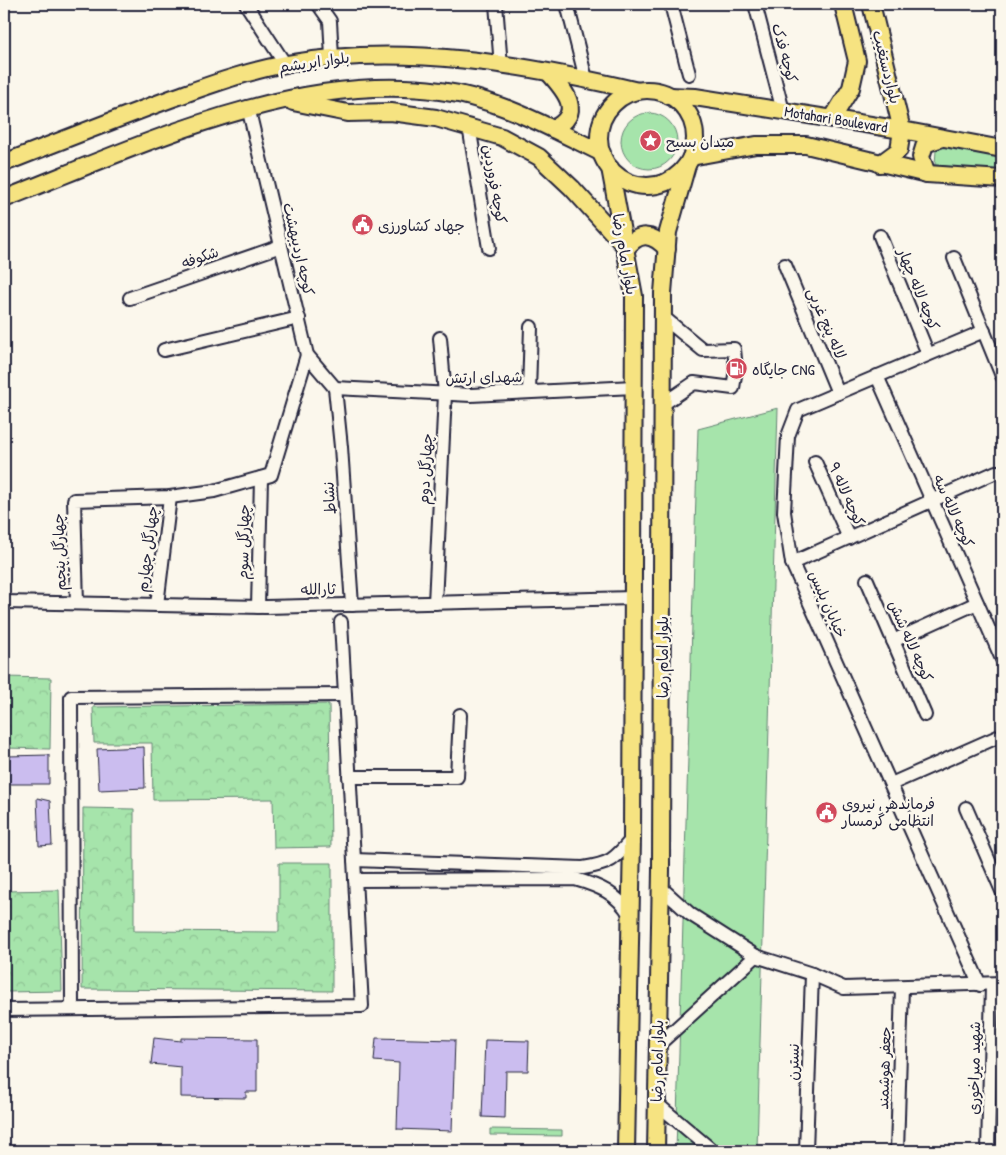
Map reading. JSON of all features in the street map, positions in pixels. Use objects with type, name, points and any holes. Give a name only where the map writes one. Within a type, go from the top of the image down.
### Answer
[{"type":"main road","points":[[832,119],[851,88],[857,61],[843,4]]},
{"type":"main road","name":"بلواردستغیب","points":[[871,4],[902,130]]},
{"type":"main road","name":"بلوار ابریشم","points":[[4,163],[122,116],[220,82],[285,64],[332,57],[388,54],[434,57],[586,79],[638,91]]},
{"type":"main road","points":[[549,73],[566,93],[570,102],[568,115],[563,124],[553,129]]},
{"type":"main road","name":"بلوار ابریشم","points":[[4,199],[135,148],[248,108],[336,91],[389,88],[440,91],[508,108],[602,153]]},
{"type":"main road","points":[[638,91],[654,91],[669,96],[682,105],[691,119],[695,134],[689,161],[671,180],[650,186],[634,184],[621,178],[610,168],[602,153],[599,137],[602,121],[611,107],[623,97],[638,91]]},
{"type":"main road","name":"Motahari Boulevard","points":[[669,96],[783,111],[902,130],[1002,149]]},
{"type":"main road","points":[[286,101],[348,113],[391,112],[436,118],[502,137],[539,157],[572,188],[624,248],[645,234],[653,236],[666,249]]},
{"type":"main road","points":[[880,164],[899,150],[902,130]]},
{"type":"main road","points":[[927,174],[921,156],[925,144],[942,138]]},
{"type":"main road","name":"Motahari Boulevard","points":[[689,161],[756,145],[806,145],[927,174],[1002,178]]},
{"type":"main road","name":"بلوار امام رضا","points":[[656,1151],[660,887],[663,317],[668,232],[689,161]]},
{"type":"main road","name":"بلوار امام رضا","points":[[610,168],[634,296],[632,839],[626,1151]]},
{"type":"street","points":[[246,4],[285,64]]},
{"type":"street","points":[[318,4],[330,21],[332,57]]},
{"type":"street","points":[[496,4],[501,66]]},
{"type":"street","points":[[567,4],[586,79]]},
{"type":"street","points":[[671,4],[690,74]]},
{"type":"street","name":"کوچه فدک","points":[[755,4],[783,111]]},
{"type":"street","name":"کوچه اردیبهشت","points":[[248,108],[307,355],[334,388]]},
{"type":"street","name":"کوچه فروردین","points":[[469,126],[489,248]]},
{"type":"street","name":"کوچه لاله چهار","points":[[880,236],[928,354]]},
{"type":"street","name":"شکوفه","points":[[130,298],[281,246]]},
{"type":"street","points":[[954,258],[1002,376]]},
{"type":"street","name":"لاله پنج غربی","points":[[785,265],[838,392]]},
{"type":"street","points":[[662,404],[694,383],[733,388],[736,370],[734,349],[703,350],[663,317]]},
{"type":"street","points":[[164,350],[299,318]]},
{"type":"street","points":[[529,392],[531,326]]},
{"type":"street","name":"خیابان پلیس","points":[[984,330],[798,410],[788,436],[784,512],[792,563],[891,784],[991,984]]},
{"type":"street","name":"چهارگل دوم","points":[[435,603],[445,394],[440,338]]},
{"type":"street","points":[[170,497],[214,491],[272,475],[307,355]]},
{"type":"street","name":"کوچه لاله سه","points":[[877,376],[1002,659]]},
{"type":"street","name":"شهدای ارتش","points":[[334,388],[471,395],[634,387]]},
{"type":"street","name":"نشاط","points":[[334,388],[341,447],[352,605]]},
{"type":"street","name":"کوچه لاله ۹","points":[[815,462],[848,538]]},
{"type":"street","points":[[792,563],[996,472],[1002,472]]},
{"type":"street","name":"چهارگل سوم","points":[[258,607],[261,478]]},
{"type":"street","name":"چهارگل پنجم","points":[[77,603],[74,500],[170,497]]},
{"type":"street","name":"چهارگل چهارم","points":[[157,605],[170,497]]},
{"type":"street","name":"کوچه لاله شش","points":[[866,580],[925,715]]},
{"type":"street","name":"ثارالله","points":[[4,602],[258,607],[633,598]]},
{"type":"street","points":[[893,641],[977,603]]},
{"type":"street","points":[[4,1010],[362,1006],[341,622]]},
{"type":"street","points":[[72,1009],[71,697],[345,695]]},
{"type":"street","points":[[349,777],[457,777],[460,715]]},
{"type":"street","points":[[891,784],[1002,735]]},
{"type":"street","points":[[966,808],[997,863],[1002,891]]},
{"type":"street","points":[[355,880],[541,874],[605,865],[620,853],[632,839]]},
{"type":"street","points":[[354,860],[541,874],[575,879],[598,886],[618,898],[630,915]]},
{"type":"street","points":[[660,887],[690,914],[756,956],[812,974],[844,988],[991,984]]},
{"type":"street","points":[[658,1045],[756,956]]},
{"type":"street","name":"نسترن","points":[[806,1151],[812,974]]},
{"type":"street","name":"شهید میراخوری","points":[[988,1151],[991,984]]},
{"type":"street","name":"جعفر هوشمند","points":[[897,1151],[902,987]]},
{"type":"street","points":[[656,1103],[713,1151]]},
{"type":"green space","points":[[649,113],[660,115],[669,121],[675,130],[677,141],[675,152],[669,161],[660,167],[649,169],[638,167],[629,161],[623,152],[621,141],[623,130],[629,121],[638,115]]},
{"type":"green space","points":[[944,145],[1002,154],[1002,172],[935,165],[936,150]]},
{"type":"green space","points":[[778,408],[757,1151],[676,1151],[698,429]]},
{"type":"green space","points":[[4,677],[51,678],[50,749],[4,748]]},
{"type":"green space","points":[[329,704],[331,847],[274,848],[273,799],[153,800],[152,743],[94,743],[93,707]]},
{"type":"green space","points":[[83,808],[134,809],[134,931],[279,932],[279,863],[332,863],[332,991],[82,989]]},
{"type":"green space","points":[[59,890],[62,991],[6,992],[4,891]]},
{"type":"green space","points":[[490,1129],[562,1130],[562,1136],[490,1135]]},
{"type":"building","points":[[144,747],[145,788],[99,790],[97,749]]},
{"type":"building","points":[[49,755],[49,784],[8,784],[7,756]]},
{"type":"building","points":[[37,798],[50,801],[52,845],[39,846]]},
{"type":"building","points":[[154,1038],[181,1041],[181,1038],[257,1039],[257,1092],[246,1092],[246,1098],[181,1097],[181,1067],[151,1064]]},
{"type":"building","points":[[376,1038],[455,1040],[452,1131],[397,1129],[399,1063],[374,1061]]},
{"type":"building","points":[[485,1040],[529,1041],[528,1071],[506,1071],[505,1118],[482,1117]]},
{"type":"place","name":"میدان بسیح","points":[[650,141]]},
{"type":"place","name":"جهاد کشاورزی","points":[[362,225]]},
{"type":"place","name":"جایگاه CNG","points":[[736,369]]},
{"type":"place","name":"فرماندهی نیروی انتظامی گرمسار","points":[[826,812]]}]
